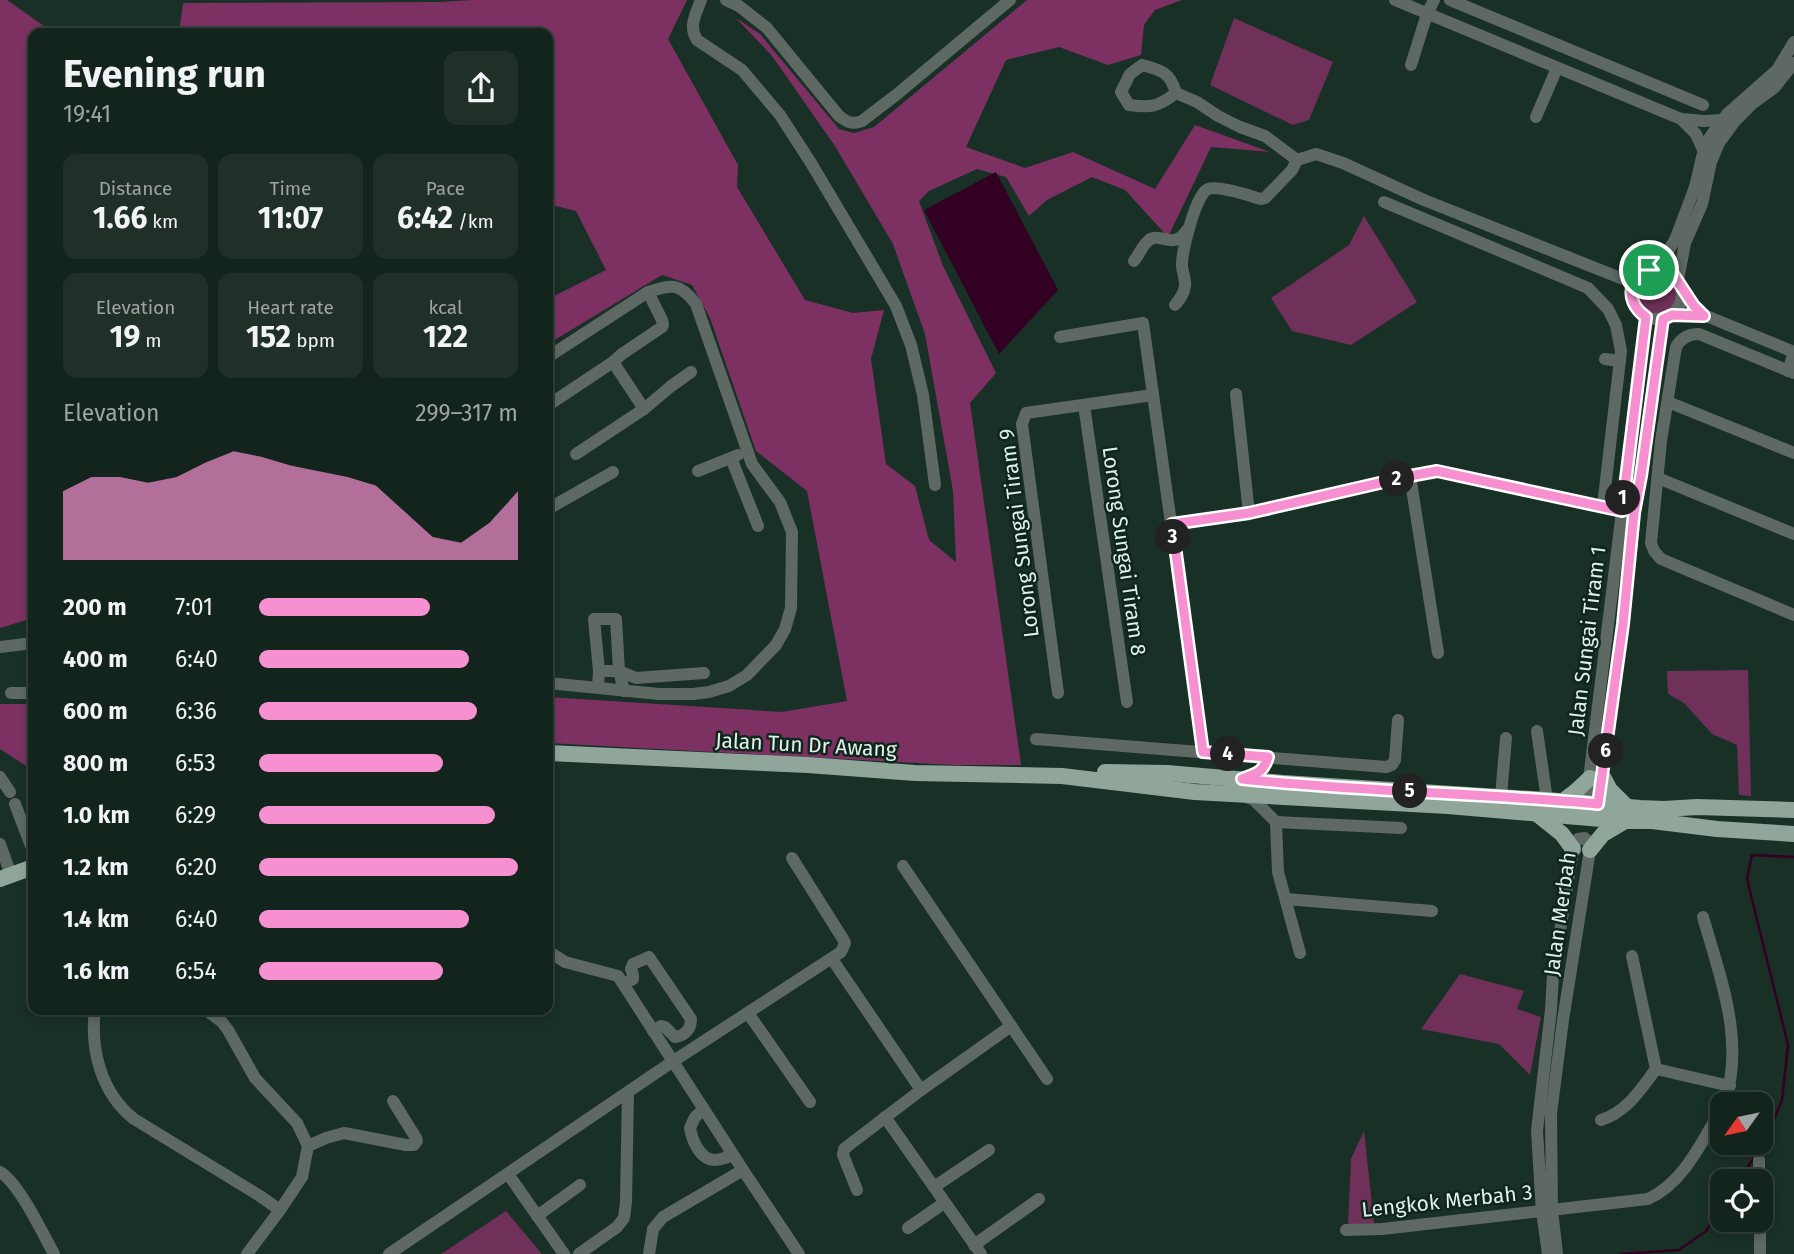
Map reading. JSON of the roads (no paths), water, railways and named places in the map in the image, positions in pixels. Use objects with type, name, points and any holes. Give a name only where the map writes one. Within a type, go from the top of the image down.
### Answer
[{"type":"main road","name":"Jalan Tun Dr Awang","points":[[553,753],[808,765],[915,773],[1062,776],[1182,790],[1243,787],[1537,814],[1626,814],[1697,807],[1794,810]]},
{"type":"main road","points":[[1537,814],[1581,849],[1604,834],[1626,814],[1610,790],[1596,778],[1555,800]]},
{"type":"main road","name":"Jalan Tun Dr Awang","points":[[1283,790],[1555,800],[1592,804],[1652,821],[1794,834]]},
{"type":"main road","points":[[5,877],[28,869]]},
{"type":"street","points":[[701,0],[692,24],[692,33],[697,40],[742,71],[780,115],[896,306],[911,345],[923,395],[935,485]]},
{"type":"street","points":[[726,0],[767,28],[839,116],[855,124],[896,95],[1010,0]]},
{"type":"street","points":[[1395,0],[1681,119],[1723,120]]},
{"type":"street","points":[[1411,65],[1434,0]]},
{"type":"street","points":[[1450,0],[1703,105]]},
{"type":"street","points":[[1542,62],[1552,42]]},
{"type":"street","points":[[1704,316],[1667,317],[1657,320],[1646,317],[1634,306],[1633,283],[1667,253],[1675,240],[1710,137],[1747,95],[1777,70],[1794,42]]},
{"type":"street","points":[[1667,317],[1681,302],[1680,284],[1685,243],[1702,204],[1711,162],[1719,143],[1735,121],[1774,88],[1794,63]]},
{"type":"street","points":[[1536,117],[1557,68]]},
{"type":"street","points":[[1176,93],[1240,127],[1265,136],[1297,160]]},
{"type":"street","points":[[1681,119],[1696,134],[1704,152]]},
{"type":"street","points":[[1175,305],[1181,298],[1186,282],[1182,265],[1189,228],[1198,201],[1207,189],[1216,188],[1265,198],[1292,170],[1297,160],[1316,154],[1633,283]]},
{"type":"street","points":[[1384,202],[1588,288],[1608,309],[1616,324],[1620,341],[1620,361],[1602,506]]},
{"type":"street","points":[[1134,261],[1151,239],[1155,237],[1174,240],[1180,238],[1189,228]]},
{"type":"street","points":[[1649,270],[1657,268],[1673,274],[1694,306],[1704,316],[1794,352],[1791,372],[1699,334],[1680,339],[1676,347],[1661,441],[1651,543],[1654,551],[1661,559],[1794,615]]},
{"type":"street","points":[[553,354],[648,292],[666,286],[678,287],[688,293],[696,304],[756,470],[780,502],[793,539],[791,608],[785,629],[776,645],[760,663],[729,686],[693,694],[624,691],[553,683]]},
{"type":"street","points":[[553,402],[663,325],[648,292]]},
{"type":"street","name":"Jalan Sungai Tiram 1","points":[[1592,804],[1623,624],[1628,512],[1646,317]]},
{"type":"street","name":"Jalan Sungai Tiram 1","points":[[1628,512],[1641,476],[1667,317]]},
{"type":"street","points":[[1060,337],[1143,323],[1203,752]]},
{"type":"street","points":[[1605,359],[1620,361]]},
{"type":"street","points":[[613,362],[645,409]]},
{"type":"street","points":[[576,454],[645,409],[691,372]]},
{"type":"street","points":[[1236,394],[1249,513]]},
{"type":"street","name":"Lorong Sungai Tiram 9","points":[[1058,693],[1022,424],[1026,413],[1153,395]]},
{"type":"street","points":[[1668,402],[1794,453]]},
{"type":"street","name":"Lorong Sungai Tiram 8","points":[[1084,405],[1127,702]]},
{"type":"street","points":[[698,471],[748,451]]},
{"type":"street","points":[[731,458],[758,526]]},
{"type":"street","points":[[1172,524],[1249,513],[1437,471],[1628,512]]},
{"type":"street","points":[[553,506],[612,472]]},
{"type":"street","points":[[1410,476],[1438,653]]},
{"type":"street","points":[[1658,478],[1794,534]]},
{"type":"street","points":[[598,687],[594,619],[616,619],[619,671],[624,691]]},
{"type":"street","points":[[0,646],[28,643]]},
{"type":"street","points":[[599,671],[619,671],[636,678],[704,673]]},
{"type":"street","points":[[11,693],[28,693]]},
{"type":"street","points":[[1036,739],[1386,767],[1392,765],[1395,760],[1398,720]]},
{"type":"street","points":[[1536,731],[1555,800]]},
{"type":"street","points":[[1501,796],[1506,738]]},
{"type":"street","points":[[1268,757],[1265,767],[1243,787],[1273,820],[1401,828]]},
{"type":"street","points":[[1268,757],[1269,766],[1283,790],[1269,810],[1273,820],[1278,872],[1300,953]]},
{"type":"street","points":[[0,776],[13,798],[28,838]]},
{"type":"street","points":[[0,844],[5,877]]},
{"type":"street","name":"Jalan Merbah","points":[[1548,1254],[1547,1211],[1537,1131],[1553,975],[1581,849]]},
{"type":"street","points":[[389,1254],[672,1062],[832,959],[844,947],[844,939],[792,858]]},
{"type":"street","points":[[903,866],[1047,1079]]},
{"type":"street","points":[[1286,899],[1433,911]]},
{"type":"street","name":"Lengkok Merbah 3","points":[[1703,917],[1732,1027],[1733,1063],[1728,1092]]},
{"type":"street","points":[[553,954],[565,962],[618,976],[799,1254]]},
{"type":"street","points":[[1601,1120],[1623,1110],[1656,1069],[1632,956]]},
{"type":"street","points":[[624,984],[633,979],[631,969],[634,964],[649,957],[691,1018],[690,1028],[680,1037],[675,1037],[666,1027],[661,1026],[653,1031]]},
{"type":"street","points":[[832,959],[921,1090]]},
{"type":"street","points":[[748,1013],[810,1102]]},
{"type":"street","points":[[95,1015],[93,1039],[96,1058],[117,1104],[134,1119],[280,1210]]},
{"type":"street","points":[[213,1015],[228,1030],[255,1078],[297,1124],[307,1146],[302,1177],[247,1254]]},
{"type":"street","points":[[857,1190],[843,1155],[844,1149],[1011,1026]]},
{"type":"street","points":[[1656,1069],[1730,1086]]},
{"type":"street","points":[[579,1254],[617,1227],[624,1218],[628,1092]]},
{"type":"street","points":[[307,1146],[344,1133],[414,1145],[416,1138],[393,1101]]},
{"type":"street","points":[[704,1110],[695,1117],[690,1128],[694,1142],[702,1154],[710,1159],[717,1160],[733,1155]]},
{"type":"street","points":[[885,1117],[977,1250],[1038,1199]]},
{"type":"street","name":"Lengkok Merbah 3","points":[[1346,1230],[1382,1229],[1648,1199],[1659,1194],[1681,1174],[1710,1127]]},
{"type":"street","points":[[933,1187],[989,1150]]},
{"type":"street","points":[[1759,1160],[1759,1169]]},
{"type":"street","points":[[649,1254],[653,1229],[663,1217],[743,1170]]},
{"type":"street","points":[[0,1172],[17,1189],[54,1254]]},
{"type":"street","points":[[508,1174],[564,1254]]},
{"type":"street","points":[[537,1216],[580,1185]]},
{"type":"street","points":[[908,1228],[944,1203]]},
{"type":"street","name":"Jalan Merbah","points":[[1547,1211],[1557,1254]]},
{"type":"street","points":[[1760,1232],[1760,1254]]},
{"type":"waterway","points":[[1747,1169],[1765,1140],[1782,1100],[1788,1045],[1747,879],[1752,855],[1794,857]]},
{"type":"waterway","points":[[1621,1254],[1679,1250],[1706,1231],[1710,1225]]}]
